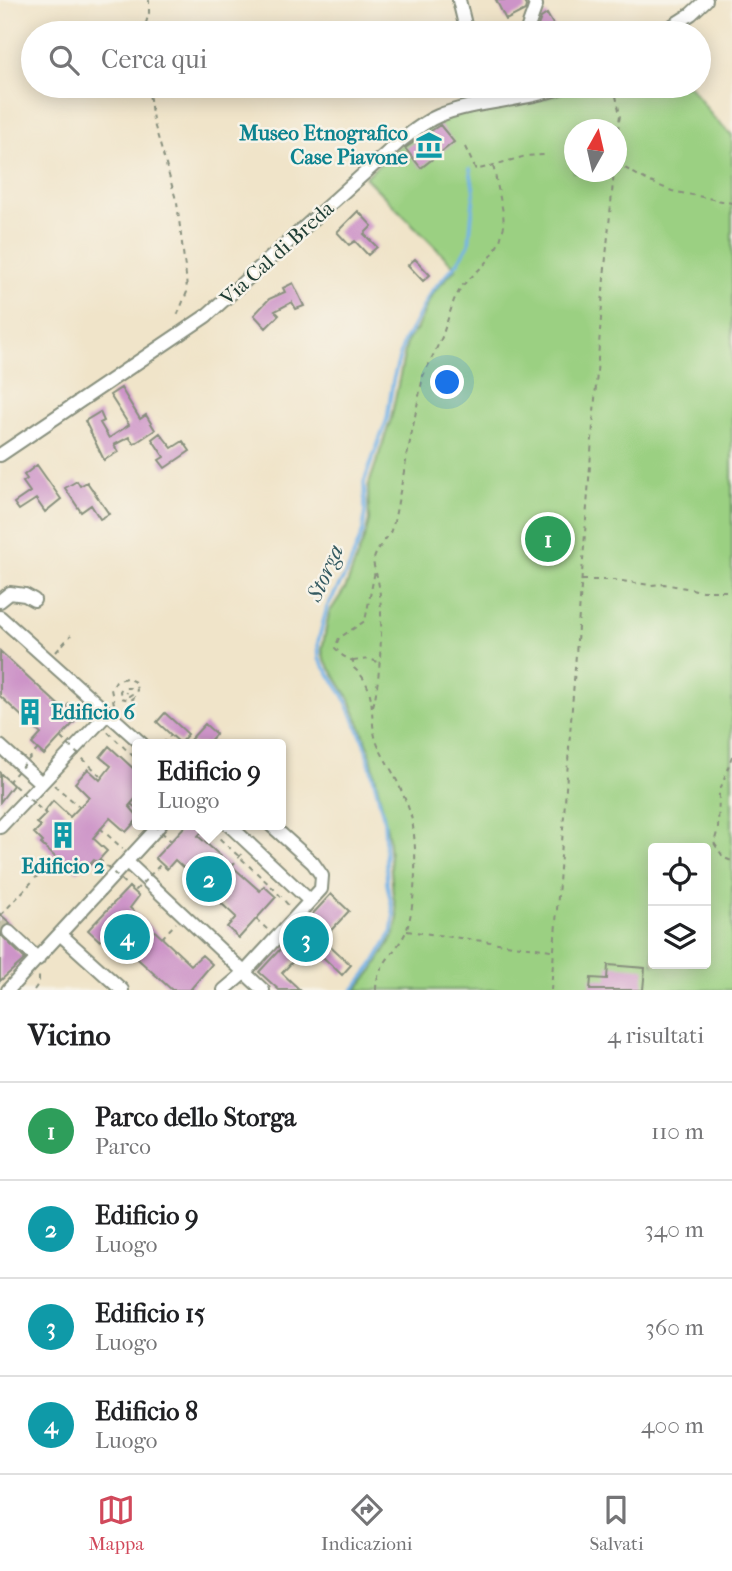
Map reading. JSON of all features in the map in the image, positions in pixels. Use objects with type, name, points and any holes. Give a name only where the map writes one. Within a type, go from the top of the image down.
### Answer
[{"type":"street","points":[[458,0],[464,21]]},
{"type":"street","points":[[530,21],[536,5],[533,0]]},
{"type":"street","points":[[680,21],[706,0]]},
{"type":"street","name":"Via Cal di Breda","points":[[0,455],[226,299],[421,125],[448,112],[525,98]]},
{"type":"street","points":[[0,601],[10,593],[17,592],[34,600]]},
{"type":"street","points":[[0,617],[137,739]]},
{"type":"street","points":[[0,827],[108,713]]},
{"type":"street","points":[[0,746],[44,781]]},
{"type":"street","points":[[8,990],[156,830]]},
{"type":"street","points":[[234,830],[310,901]]},
{"type":"street","points":[[224,990],[244,973],[321,889],[322,876],[313,863],[277,830]]},
{"type":"street","points":[[129,860],[263,990]]},
{"type":"street","points":[[9,932],[38,959]]},
{"type":"street","points":[[60,934],[122,990]]},
{"type":"path","points":[[147,21],[149,0]]},
{"type":"path","points":[[150,98],[153,120],[177,203],[187,285],[177,316],[186,329]]},
{"type":"path","points":[[616,98],[620,119]]},
{"type":"path","points":[[465,147],[476,170],[526,156],[545,155]]},
{"type":"path","points":[[373,707],[378,692],[381,607],[373,561],[394,522],[423,376],[442,337],[454,300],[462,286],[489,260],[500,241],[504,226],[503,212],[492,165]]},
{"type":"path","points":[[627,169],[672,191],[732,203]]},
{"type":"path","points":[[551,990],[613,182]]},
{"type":"path","points":[[375,571],[365,621],[339,638],[335,648],[353,661],[369,659],[379,662]]},
{"type":"path","points":[[581,580],[614,580],[650,585],[664,584],[702,591],[732,591]]},
{"type":"path","points":[[353,661],[354,668],[369,687],[377,742],[397,780],[414,833],[412,895],[406,931],[382,967],[376,990]]},
{"type":"path","points":[[108,713],[115,706],[112,685],[122,678],[131,679],[136,686],[136,695],[133,699],[124,700],[119,695],[122,688],[130,688],[132,694],[125,695],[126,692]]},
{"type":"path","points":[[167,739],[171,735]]},
{"type":"path","points":[[61,738],[102,777]]},
{"type":"path","points":[[38,749],[9,781],[46,814]]},
{"type":"path","points":[[732,756],[719,793],[718,829],[714,843],[724,858],[732,861]]},
{"type":"path","points":[[44,781],[80,807]]},
{"type":"path","points":[[100,828],[129,860]]},
{"type":"path","points":[[159,830],[171,841]]},
{"type":"path","points":[[210,830],[273,888],[296,915]]},
{"type":"path","points":[[0,915],[55,858]]},
{"type":"path","points":[[99,859],[134,892],[161,864]]},
{"type":"path","points":[[270,892],[273,888]]},
{"type":"path","points":[[162,938],[183,915]]},
{"type":"path","points":[[256,919],[276,937]]},
{"type":"path","points":[[406,931],[553,950]]},
{"type":"green space","points":[[545,98],[699,98],[713,117],[732,135],[732,990],[356,990],[373,970],[394,935],[398,918],[393,894],[388,834],[369,747],[349,698],[324,659],[322,650],[329,613],[346,587],[366,533],[369,521],[368,487],[391,419],[407,341],[416,330],[432,294],[456,268],[365,177],[408,139],[433,122],[469,112]]},
{"type":"building","points":[[496,0],[523,0],[525,10],[506,20]]},
{"type":"building","points":[[547,14],[551,21],[540,21]]},
{"type":"building","name":"Museo Etnografico Case Piavone","points":[[440,125],[454,142],[421,168],[405,148]]},
{"type":"building","points":[[358,211],[372,226],[364,234],[377,247],[368,255],[355,241],[349,245],[337,232]]},
{"type":"building","points":[[415,259],[430,275],[423,281],[408,265]]},
{"type":"building","points":[[293,283],[304,306],[296,309],[292,302],[275,311],[279,315],[266,328],[254,315],[269,299],[285,292],[283,288]]},
{"type":"building","points":[[121,388],[140,419],[146,415],[155,430],[134,444],[129,437],[114,445],[118,452],[104,460],[85,421],[100,412],[104,421],[100,423],[109,438],[129,425],[110,395]]},
{"type":"building","points":[[160,433],[172,448],[183,441],[190,451],[165,468],[159,460],[164,457],[152,439]]},
{"type":"building","points":[[37,465],[61,499],[45,512],[36,499],[19,510],[14,503],[30,492],[23,482],[27,479],[24,475]]},
{"type":"building","points":[[77,481],[80,486],[87,482],[109,514],[100,519],[91,505],[81,512],[65,488]]},
{"type":"building","points":[[0,651],[64,710],[69,704],[81,715],[44,755],[32,744],[41,734],[0,696]]},
{"type":"building","points":[[165,713],[188,734],[184,739],[176,739],[157,722]]},
{"type":"building","points":[[205,724],[216,734],[212,739],[191,739]]},
{"type":"building","points":[[109,746],[132,767],[132,803],[129,806],[132,809],[132,825],[126,832],[110,818],[93,838],[107,851],[97,862],[94,860],[86,869],[83,866],[77,872],[67,864],[65,866],[41,844],[43,842],[34,833],[41,826],[37,823],[53,801],[70,817],[89,797],[75,783],[88,769],[100,780],[111,766],[100,757]]},
{"type":"building","points":[[0,773],[13,785],[0,802]]},
{"type":"building","points":[[181,830],[204,830],[198,836],[260,891],[264,886],[276,897],[239,938],[227,927],[236,917],[175,860],[167,869],[155,858]]},
{"type":"building","points":[[129,887],[139,896],[130,908],[191,965],[202,955],[212,964],[190,990],[172,990],[108,932],[100,941],[88,930]]},
{"type":"building","points":[[331,894],[349,911],[323,939],[351,965],[342,975],[309,944],[282,973],[300,990],[279,990],[259,972]]},
{"type":"building","points":[[0,914],[10,923],[2,927],[1,935],[25,959],[0,981]]},
{"type":"building","points":[[608,965],[645,968],[643,990],[590,990],[591,978],[607,979]]},
{"type":"waterway","name":"Storga","points":[[353,990],[372,966],[391,934],[394,916],[387,884],[384,819],[365,745],[344,696],[319,659],[318,642],[327,607],[348,570],[363,531],[364,482],[387,419],[393,380],[404,341],[430,293],[458,262],[469,244],[474,192],[470,169]]},
{"type":"tunnel","points":[[0,924],[9,932]]},
{"type":"place","name":"Museo Etnografico Case Piavone","points":[[429,145]]},
{"type":"place","name":"Parco dello Storga","points":[[548,539]]},
{"type":"place","name":"Edificio 6","points":[[30,712]]},
{"type":"place","name":"Edificio 2","points":[[63,835]]},
{"type":"place","name":"Edificio 9","points":[[209,879]]},
{"type":"place","name":"Edificio 8","points":[[127,937]]},
{"type":"place","name":"Edificio 15","points":[[306,939]]}]
